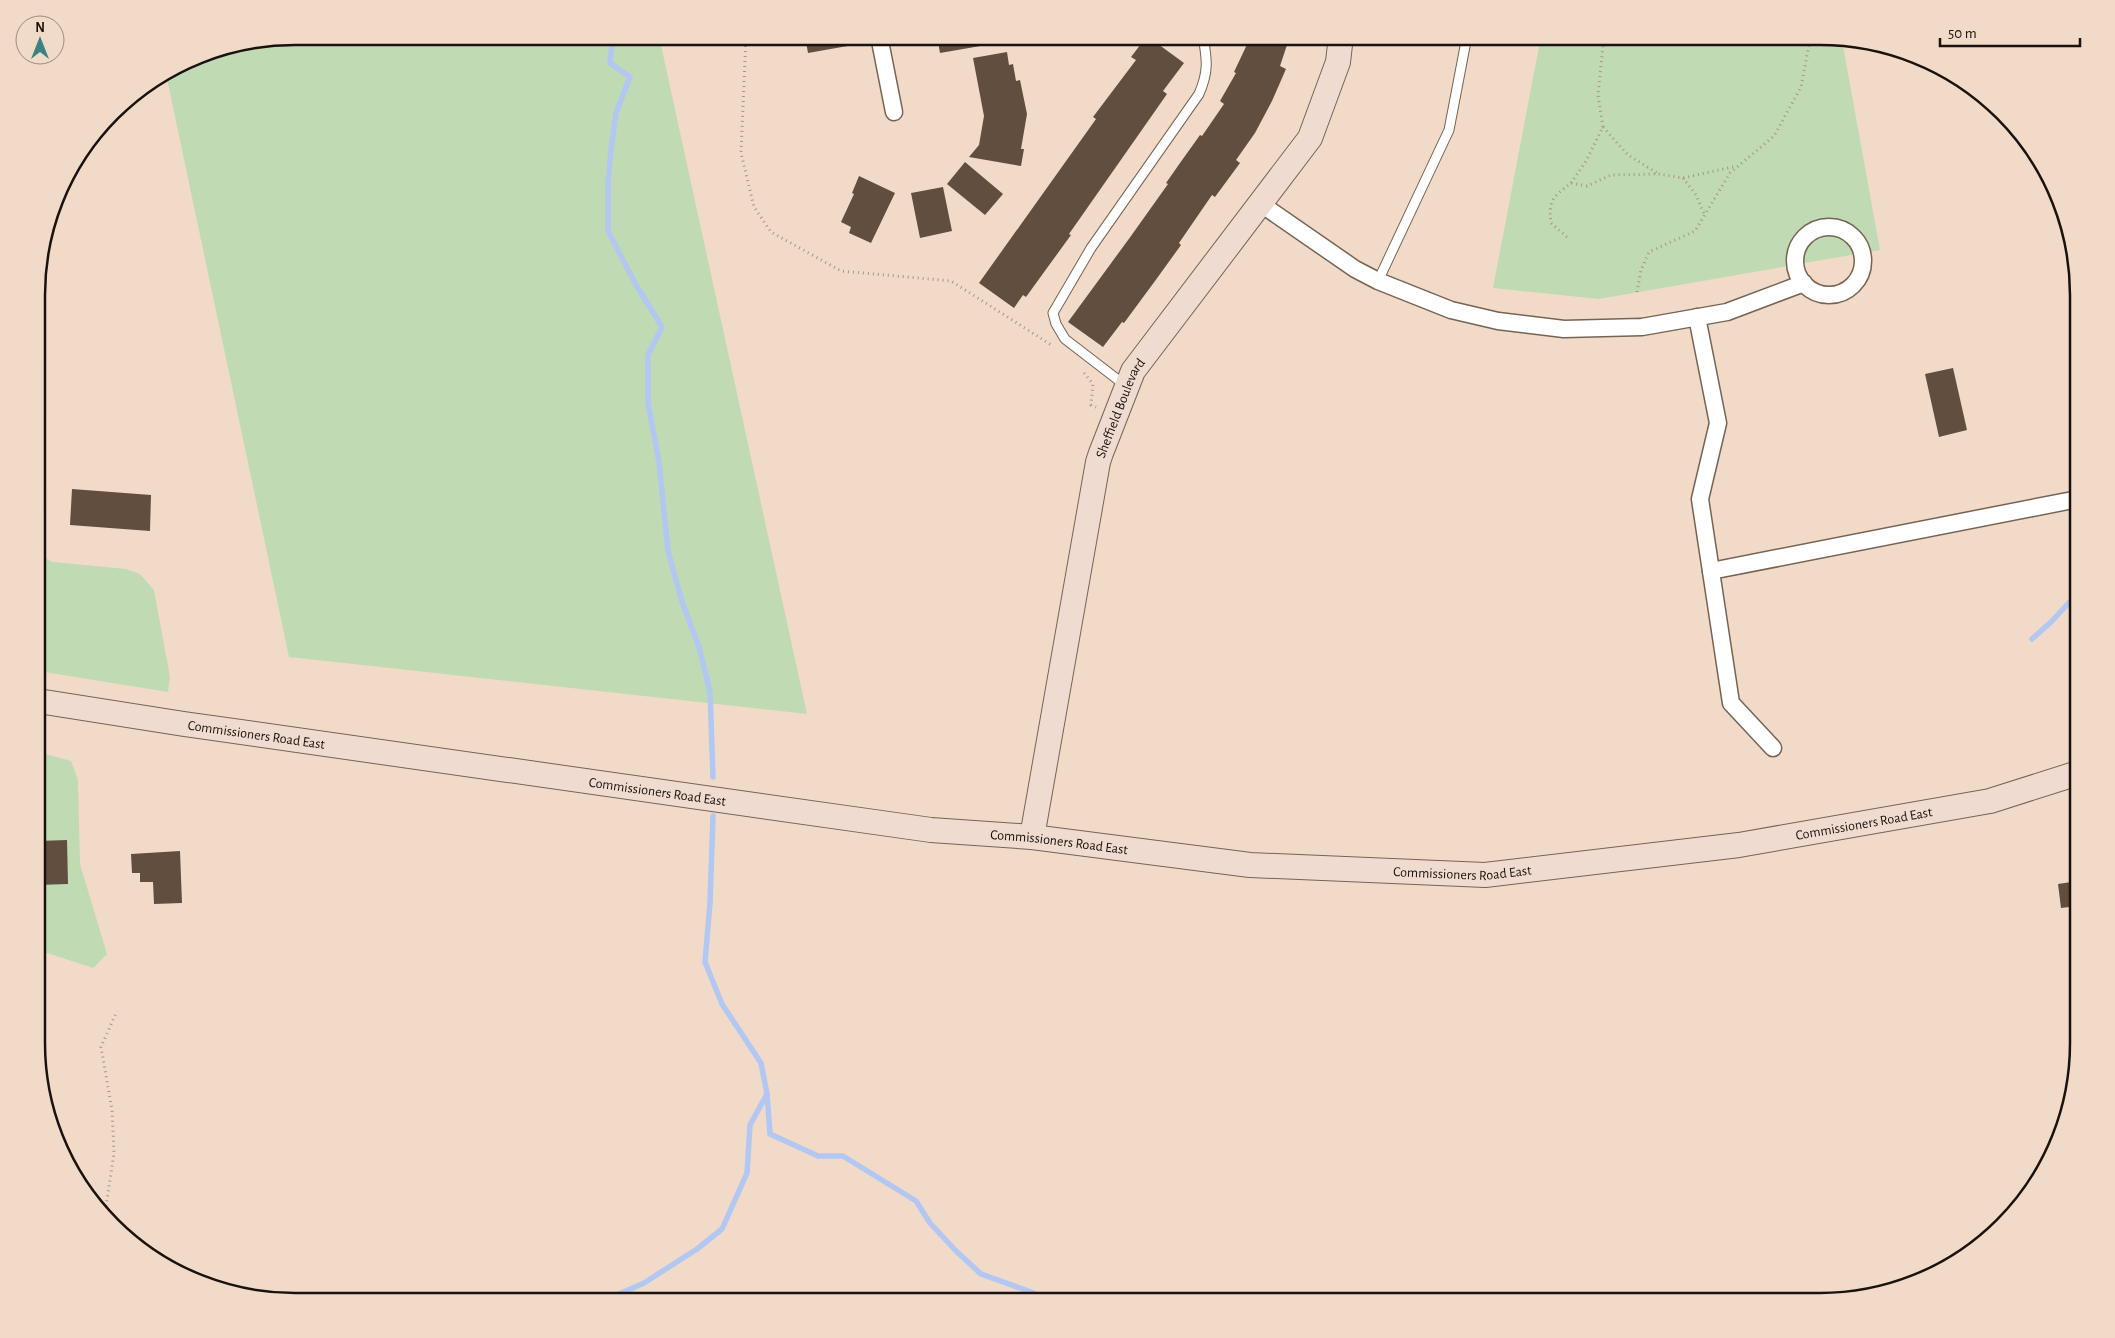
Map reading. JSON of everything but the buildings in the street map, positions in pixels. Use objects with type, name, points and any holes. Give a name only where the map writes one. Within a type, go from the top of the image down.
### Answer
[{"type":"main road","name":"Sheffield Boulevard","points":[[1032,837],[1098,462],[1127,386],[1133,371],[1310,138],[1338,62],[1340,45]]},
{"type":"main road","name":"Commissioners Road East","points":[[45,702],[184,724],[931,830],[1032,837],[1250,865],[1485,875],[1738,845],[1990,801],[2070,776]]},
{"type":"street","points":[[881,45],[894,112]]},
{"type":"street","points":[[1261,204],[1355,269],[1378,281],[1451,310],[1498,321],[1564,330],[1642,327],[1727,312],[1804,283]]},
{"type":"street","points":[[1822,227],[1834,227],[1845,230],[1854,237],[1861,247],[1864,259],[1857,281],[1849,289],[1839,294],[1828,295],[1817,293],[1804,283],[1796,270],[1795,259],[1797,248],[1803,239],[1811,232],[1822,227]]},
{"type":"street","points":[[1698,317],[1718,422],[1700,499],[1731,703],[1773,748]]},
{"type":"street","points":[[1712,571],[2070,501]]},
{"type":"lane","points":[[1127,386],[1065,338],[1056,324],[1053,313],[1091,248],[1199,94],[1206,78],[1208,65],[1205,45]]},
{"type":"lane","points":[[1378,281],[1449,130],[1466,45]]},
{"type":"path","points":[[746,45],[741,153],[754,207],[771,232],[841,271],[950,281],[1056,348]]},
{"type":"path","points":[[1603,45],[1598,95],[1603,127],[1628,155],[1658,174]]},
{"type":"path","points":[[1637,292],[1641,270],[1649,252],[1695,232],[1730,173],[1774,136],[1801,87],[1809,45]]},
{"type":"path","points":[[1567,237],[1551,223],[1549,207],[1553,197],[1571,183],[1586,162],[1603,127]]},
{"type":"path","points":[[1571,183],[1587,186],[1611,175],[1658,174],[1682,178],[1739,165]]},
{"type":"path","points":[[1682,178],[1696,195],[1705,216]]},
{"type":"path","points":[[1083,371],[1093,384],[1091,405],[1116,415]]},
{"type":"path","points":[[106,1207],[114,1153],[112,1110],[101,1047],[117,1012]]},
{"type":"green space","points":[[295,45],[661,45],[807,714],[289,657],[167,80],[214,58],[262,47]]},
{"type":"green space","points":[[1539,45],[1843,46],[1880,250],[1599,299],[1493,288]]},
{"type":"green space","points":[[45,558],[53,562],[126,569],[140,574],[154,590],[170,677],[168,692],[45,672]]},
{"type":"green space","points":[[45,754],[71,761],[78,780],[80,864],[107,954],[93,968],[45,952]]},
{"type":"waterway","points":[[612,45],[610,63],[630,77],[616,113],[608,181],[608,231],[636,285],[662,327],[648,355],[648,403],[659,462],[668,551],[682,602],[699,647],[710,692],[713,777]]},
{"type":"waterway","points":[[2032,639],[2070,602]]},
{"type":"waterway","points":[[713,816],[710,903],[705,962],[722,1004],[761,1063],[767,1094],[770,1134],[818,1156],[843,1156],[916,1201],[930,1223],[981,1274],[1034,1293]]},
{"type":"waterway","points":[[621,1293],[644,1283],[697,1249],[722,1229],[747,1173],[750,1125],[767,1094]]}]
